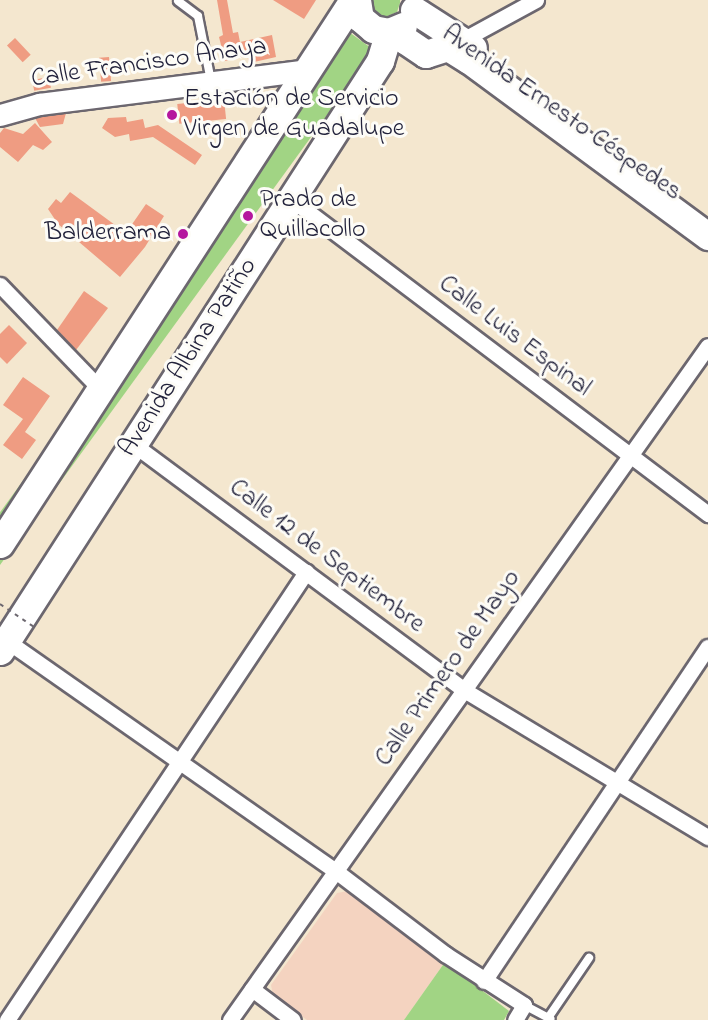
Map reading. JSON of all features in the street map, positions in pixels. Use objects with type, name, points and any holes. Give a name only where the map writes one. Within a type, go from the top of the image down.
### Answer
[{"type":"highway","points":[[355,0],[357,10],[366,24],[404,18]]},
{"type":"highway","points":[[3,535],[102,392],[307,70],[355,0]]},
{"type":"highway","name":"Avenida Ernesto Céspedes","points":[[404,18],[405,40],[426,54],[455,44]]},
{"type":"highway","name":"Avenida Albina Patiño","points":[[3,646],[380,61],[404,18]]},
{"type":"highway","name":"Avenida Ernesto Céspedes","points":[[455,44],[708,217]]},
{"type":"highway","name":"Avenida Ernesto Céspedes","points":[[455,44],[708,236]]},
{"type":"main road","name":"Calle Francisco Anaya","points":[[0,115],[39,104],[307,70]]},
{"type":"street","points":[[455,44],[536,0]]},
{"type":"street","name":"Calle Luis Espinal","points":[[291,199],[708,514]]},
{"type":"street","points":[[0,285],[102,392]]},
{"type":"street","name":"Calle Primero de Mayo","points":[[230,1020],[708,346]]},
{"type":"street","name":"Calle 12 de Septiembre","points":[[134,444],[464,690],[708,837]]},
{"type":"street","points":[[7,1020],[177,760],[306,572]]},
{"type":"street","points":[[3,646],[177,760],[337,872],[484,981],[524,1005],[515,1020]]},
{"type":"street","points":[[484,981],[708,648]]},
{"type":"street","points":[[252,989],[293,1020]]},
{"type":"lane","points":[[178,1],[198,16],[211,82]]},
{"type":"lane","points":[[524,1005],[550,1019],[589,958]]},
{"type":"path","points":[[0,604],[33,626]]},
{"type":"shaded area","points":[[348,891],[445,962],[404,1020],[307,1020],[273,995],[271,985],[337,893]]},
{"type":"green space","points":[[370,0],[400,0],[400,3],[397,12],[383,18],[374,14]]},
{"type":"green space","points":[[349,32],[374,50],[0,565],[0,512]]},
{"type":"green space","points":[[445,962],[509,1011],[504,1020],[404,1020]]},
{"type":"building","points":[[217,0],[227,0],[233,33],[238,32],[240,42],[272,35],[276,57],[249,63],[247,55],[225,61],[219,37],[223,35]]},
{"type":"building","points":[[273,0],[316,0],[304,19]]},
{"type":"building","points":[[15,38],[31,55],[23,62],[7,46]]},
{"type":"building","points":[[109,57],[111,81],[101,82],[99,58]]},
{"type":"building","points":[[49,77],[51,88],[34,91],[32,80]]},
{"type":"building","points":[[224,99],[226,119],[179,124],[177,104]]},
{"type":"building","points":[[66,113],[63,124],[40,127],[35,118]]},
{"type":"building","points":[[126,117],[127,122],[143,119],[145,128],[158,125],[202,155],[195,165],[153,137],[130,141],[129,134],[115,137],[102,128],[108,118]]},
{"type":"building","points":[[35,123],[52,142],[43,150],[33,145],[18,162],[0,147],[0,133],[4,128],[23,134]]},
{"type":"building","points":[[70,192],[126,233],[146,204],[164,216],[145,247],[120,277],[58,224],[48,209],[56,199],[61,203]]},
{"type":"building","points":[[84,291],[108,308],[76,350],[57,330]]},
{"type":"building","points":[[9,325],[27,343],[7,364],[0,357],[0,334]]},
{"type":"building","points":[[23,377],[50,396],[25,432],[36,440],[22,459],[3,445],[23,419],[3,405]]},
{"type":"place","name":"Estación de Servicio Virgen de Guadalupe","points":[[172,115]]},
{"type":"place","name":"Prado de Quillacollo","points":[[248,216]]},
{"type":"place","name":"Balderrama","points":[[183,234]]}]
